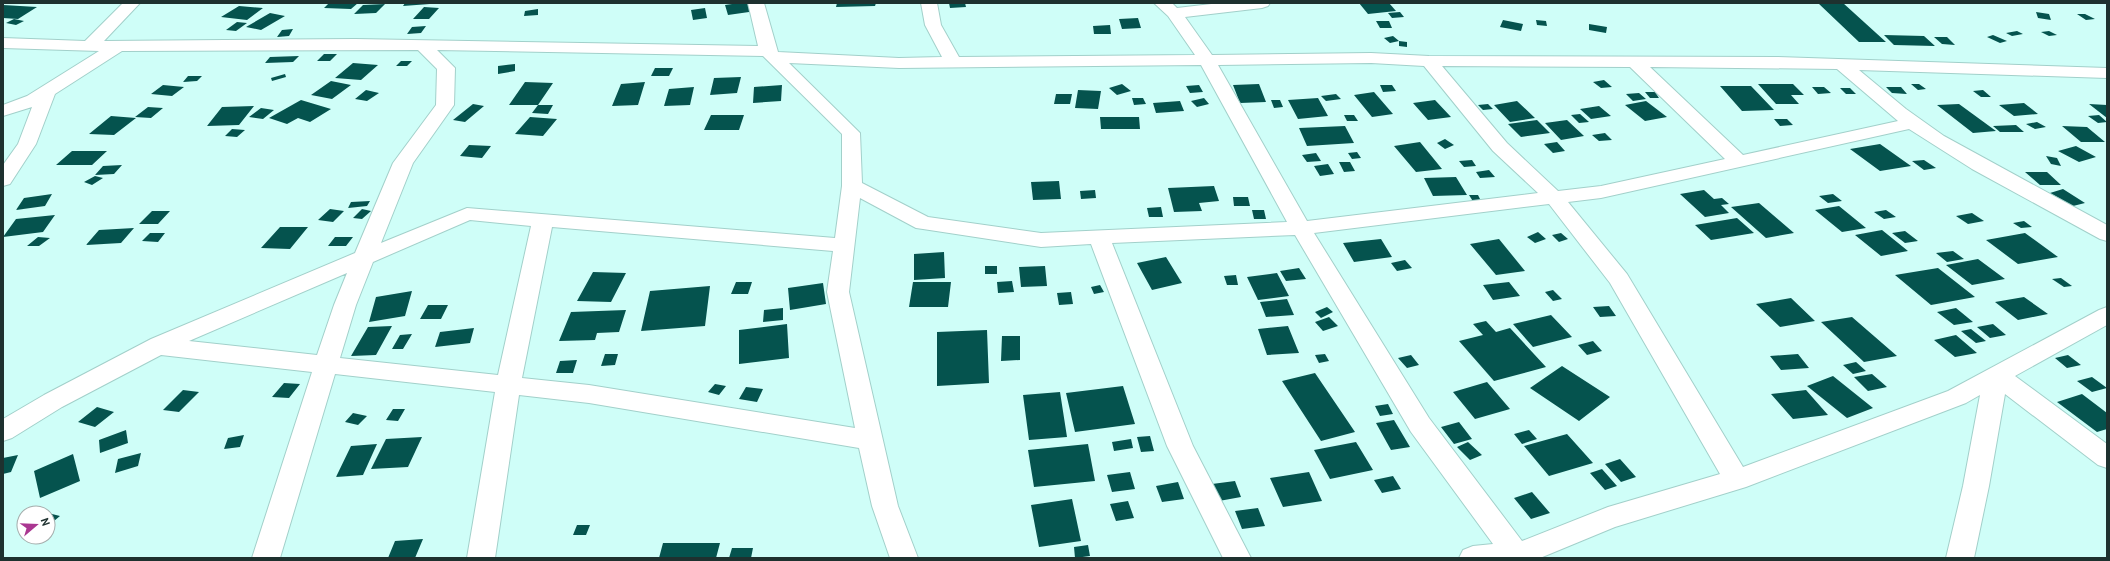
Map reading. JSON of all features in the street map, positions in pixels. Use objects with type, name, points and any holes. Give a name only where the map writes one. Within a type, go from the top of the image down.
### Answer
[{"type":"street","points":[[89,46],[132,3]]},
{"type":"street","points":[[756,3],[770,54],[851,133],[852,186],[838,292],[885,506],[904,558]]},
{"type":"street","points":[[928,3],[934,25],[953,62]]},
{"type":"street","points":[[1168,8],[1262,3]]},
{"type":"street","points":[[1168,8],[1207,60],[1301,228],[1420,425],[1516,557]]},
{"type":"street","points":[[3,43],[89,46],[121,44],[355,44],[770,54],[899,63],[1371,58],[1429,61],[1841,64],[2107,73]]},
{"type":"street","points":[[3,111],[33,100],[46,93],[121,44]]},
{"type":"street","points":[[266,558],[345,305],[403,163],[445,105],[446,68],[423,46]]},
{"type":"street","points":[[1429,61],[1500,146],[1554,198],[1619,279],[1737,480]]},
{"type":"street","points":[[1635,62],[1738,161]]},
{"type":"street","points":[[1841,64],[1913,123],[1937,140],[2060,206],[2107,234]]},
{"type":"street","points":[[3,180],[27,144],[46,93]]},
{"type":"street","points":[[852,186],[923,223],[1041,240],[1100,239],[1301,228],[1601,192],[1913,123]]},
{"type":"street","points":[[3,431],[53,401],[158,346],[276,294],[363,260],[467,214],[844,245]]},
{"type":"street","points":[[481,558],[508,385],[543,220]]},
{"type":"street","points":[[1100,239],[1180,446],[1237,558]]},
{"type":"street","points":[[1473,558],[1516,557],[1608,518],[1737,480],[1957,397],[2107,315]]},
{"type":"street","points":[[158,346],[589,394],[871,440]]},
{"type":"street","points":[[1996,375],[2107,458]]},
{"type":"street","points":[[1960,558],[1976,486],[1996,375]]},
{"type":"building","points":[[329,3],[358,3],[351,9],[324,8]]},
{"type":"building","points":[[405,3],[443,3],[403,6]]},
{"type":"building","points":[[753,3],[756,11],[728,15],[725,5]]},
{"type":"building","points":[[837,3],[876,3],[875,6],[836,7]]},
{"type":"building","points":[[949,3],[965,3],[966,7],[950,8]]},
{"type":"building","points":[[1359,3],[1389,3],[1396,11],[1368,14]]},
{"type":"building","points":[[1818,3],[1843,3],[1886,42],[1859,42]]},
{"type":"building","points":[[385,4],[376,13],[354,14],[363,5]]},
{"type":"building","points":[[3,5],[37,7],[18,19],[3,18]]},
{"type":"building","points":[[239,6],[263,8],[247,20],[221,17]]},
{"type":"building","points":[[424,7],[439,8],[429,19],[413,19]]},
{"type":"building","points":[[705,8],[707,18],[693,20],[691,10]]},
{"type":"building","points":[[538,9],[538,15],[524,16],[525,11]]},
{"type":"building","points":[[1400,12],[1404,17],[1392,18],[1388,13]]},
{"type":"building","points":[[2036,12],[2049,14],[2051,20],[2038,18]]},
{"type":"building","points":[[270,13],[285,16],[261,30],[246,27]]},
{"type":"building","points":[[2077,14],[2085,14],[2095,19],[2086,20]]},
{"type":"building","points":[[1138,18],[1141,28],[1122,29],[1119,19]]},
{"type":"building","points":[[14,19],[24,21],[16,25],[6,23]]},
{"type":"building","points":[[1503,20],[1523,24],[1521,31],[1500,27]]},
{"type":"building","points":[[1536,20],[1546,21],[1547,26],[1537,25]]},
{"type":"building","points":[[1376,21],[1389,21],[1392,28],[1380,28]]},
{"type":"building","points":[[237,22],[247,23],[236,31],[226,30]]},
{"type":"building","points":[[1589,24],[1607,27],[1606,33],[1589,30]]},
{"type":"building","points":[[1110,25],[1111,34],[1094,34],[1093,26]]},
{"type":"building","points":[[426,26],[421,33],[407,34],[412,27]]},
{"type":"building","points":[[293,29],[289,36],[277,37],[282,30]]},
{"type":"building","points":[[2017,31],[2023,34],[2012,36],[2006,33]]},
{"type":"building","points":[[2049,31],[2057,35],[2049,36],[2041,32]]},
{"type":"building","points":[[1884,35],[1924,36],[1935,46],[1894,45]]},
{"type":"building","points":[[1993,35],[2007,41],[2000,43],[1987,37]]},
{"type":"building","points":[[1393,36],[1399,41],[1390,43],[1384,38]]},
{"type":"building","points":[[1934,37],[1947,37],[1955,45],[1942,44]]},
{"type":"building","points":[[1399,41],[1407,42],[1407,47],[1399,46]]},
{"type":"building","points":[[324,54],[337,54],[330,61],[317,61]]},
{"type":"building","points":[[299,56],[293,62],[265,63],[270,57]]},
{"type":"building","points":[[401,61],[412,61],[407,66],[396,66]]},
{"type":"building","points":[[353,63],[378,65],[361,80],[335,78]]},
{"type":"building","points":[[515,64],[515,71],[498,74],[498,66]]},
{"type":"building","points":[[655,68],[673,68],[669,76],[651,76]]},
{"type":"building","points":[[285,74],[286,77],[272,81],[271,78]]},
{"type":"building","points":[[188,76],[202,76],[197,81],[183,82]]},
{"type":"building","points":[[741,77],[737,93],[710,95],[714,78]]},
{"type":"building","points":[[1604,80],[1612,87],[1601,88],[1593,82]]},
{"type":"building","points":[[331,81],[351,85],[332,99],[311,95]]},
{"type":"building","points":[[525,82],[553,83],[538,105],[509,105]]},
{"type":"building","points":[[645,82],[638,105],[612,106],[621,84]]},
{"type":"building","points":[[1122,84],[1131,91],[1117,95],[1109,88]]},
{"type":"building","points":[[1259,84],[1266,102],[1240,103],[1233,85]]},
{"type":"building","points":[[1758,84],[1793,84],[1804,95],[1791,95],[1799,104],[1776,104]]},
{"type":"building","points":[[1911,84],[1919,84],[1926,89],[1918,90]]},
{"type":"building","points":[[163,85],[184,87],[172,96],[151,94]]},
{"type":"building","points":[[782,85],[781,101],[753,103],[754,87]]},
{"type":"building","points":[[1199,85],[1203,92],[1190,93],[1186,86]]},
{"type":"building","points":[[1380,85],[1392,85],[1396,91],[1383,92]]},
{"type":"building","points":[[1720,86],[1751,86],[1774,110],[1742,111]]},
{"type":"building","points":[[694,87],[690,105],[664,106],[669,89]]},
{"type":"building","points":[[1812,87],[1824,87],[1831,93],[1818,94]]},
{"type":"building","points":[[1886,87],[1901,87],[1907,94],[1892,93]]},
{"type":"building","points":[[1840,88],[1850,88],[1856,94],[1846,94]]},
{"type":"building","points":[[366,90],[379,93],[367,101],[355,99]]},
{"type":"building","points":[[1078,90],[1101,91],[1098,109],[1075,108]]},
{"type":"building","points":[[1983,90],[1991,97],[1981,97],[1973,91]]},
{"type":"building","points":[[1374,92],[1393,114],[1372,117],[1354,95]]},
{"type":"building","points":[[1645,92],[1655,92],[1659,98],[1650,98]]},
{"type":"building","points":[[1639,93],[1646,99],[1633,101],[1626,94]]},
{"type":"building","points":[[1056,94],[1072,94],[1070,104],[1054,104]]},
{"type":"building","points":[[1336,94],[1341,99],[1326,101],[1321,96]]},
{"type":"building","points":[[1132,98],[1143,98],[1146,104],[1134,105]]},
{"type":"building","points":[[1204,98],[1209,104],[1197,107],[1191,101]]},
{"type":"building","points":[[1318,98],[1328,116],[1298,119],[1288,100]]},
{"type":"building","points":[[301,100],[331,109],[310,122],[298,118],[287,124],[269,118]]},
{"type":"building","points":[[1271,100],[1280,100],[1283,107],[1274,108]]},
{"type":"building","points":[[1435,100],[1451,117],[1428,120],[1413,103]]},
{"type":"building","points":[[1180,101],[1184,111],[1156,113],[1153,103]]},
{"type":"building","points":[[1517,101],[1535,118],[1510,122],[1494,105]]},
{"type":"building","points":[[1646,101],[1667,117],[1645,121],[1625,105]]},
{"type":"building","points":[[2024,103],[2038,114],[2014,116],[1999,105]]},
{"type":"building","points":[[473,104],[484,106],[465,122],[453,120]]},
{"type":"building","points":[[1488,104],[1493,109],[1483,110],[1478,105]]},
{"type":"building","points":[[1959,104],[1996,131],[1973,133],[1937,105]]},
{"type":"building","points":[[2089,104],[2107,105],[2107,118]]},
{"type":"building","points":[[538,105],[553,105],[548,114],[532,113]]},
{"type":"building","points":[[254,106],[239,125],[207,126],[222,107]]},
{"type":"building","points":[[1599,106],[1611,116],[1591,119],[1580,109]]},
{"type":"building","points":[[148,107],[163,108],[151,118],[135,117]]},
{"type":"building","points":[[261,108],[274,110],[263,119],[249,117]]},
{"type":"building","points":[[1580,114],[1589,122],[1579,123],[1571,115]]},
{"type":"building","points":[[711,115],[744,115],[739,130],[704,130]]},
{"type":"building","points":[[1344,115],[1354,115],[1358,121],[1347,121]]},
{"type":"building","points":[[2099,115],[2107,122],[2098,123],[2088,116]]},
{"type":"building","points":[[111,116],[136,118],[114,135],[89,134]]},
{"type":"building","points":[[530,117],[557,119],[543,136],[515,134]]},
{"type":"building","points":[[1100,117],[1139,117],[1140,129],[1101,129]]},
{"type":"building","points":[[1774,119],[1787,119],[1793,125],[1780,126]]},
{"type":"building","points":[[1537,120],[1550,133],[1521,137],[1508,124]]},
{"type":"building","points":[[1567,120],[1584,136],[1561,140],[1545,123]]},
{"type":"building","points":[[2037,122],[2046,127],[2035,129],[2026,124]]},
{"type":"building","points":[[2016,125],[2024,132],[2000,132],[1993,126]]},
{"type":"building","points":[[1345,126],[1354,143],[1307,146],[1299,128]]},
{"type":"building","points":[[2062,126],[2087,127],[2105,142],[2081,142]]},
{"type":"building","points":[[232,129],[245,130],[237,137],[225,136]]},
{"type":"building","points":[[1605,133],[1612,140],[1599,141],[1592,135]]},
{"type":"building","points":[[1445,139],[1454,145],[1445,149],[1437,143]]},
{"type":"building","points":[[1420,142],[1442,169],[1416,172],[1394,146]]},
{"type":"building","points":[[1557,142],[1565,151],[1553,153],[1544,144]]},
{"type":"building","points":[[1880,144],[1911,166],[1880,171],[1850,149]]},
{"type":"building","points":[[469,145],[491,146],[482,158],[460,156]]},
{"type":"building","points":[[2076,146],[2096,157],[2079,162],[2058,151]]},
{"type":"building","points":[[72,151],[107,151],[92,165],[56,165]]},
{"type":"building","points":[[1357,152],[1361,158],[1352,159],[1348,153]]},
{"type":"building","points":[[1316,153],[1321,161],[1307,162],[1302,155]]},
{"type":"building","points":[[2046,156],[2057,158],[2061,166],[2051,164]]},
{"type":"building","points":[[1472,160],[1476,166],[1464,167],[1459,161]]},
{"type":"building","points":[[1924,160],[1936,168],[1924,170],[1912,161]]},
{"type":"building","points":[[1339,162],[1350,162],[1355,171],[1344,172]]},
{"type":"building","points":[[1328,164],[1334,174],[1320,176],[1314,166]]},
{"type":"building","points":[[122,165],[114,174],[95,175],[103,166]]},
{"type":"building","points":[[1489,170],[1495,177],[1480,178],[1476,172]]},
{"type":"building","points":[[2025,172],[2047,172],[2061,185],[2040,185]]},
{"type":"building","points":[[95,176],[103,178],[92,185],[84,182]]},
{"type":"building","points":[[1456,177],[1467,195],[1433,196],[1424,178]]},
{"type":"building","points":[[1059,181],[1061,199],[1033,200],[1031,182]]},
{"type":"building","points":[[1214,186],[1219,201],[1199,203],[1202,211],[1174,212],[1168,188]]},
{"type":"building","points":[[2063,189],[2085,203],[2073,206],[2050,193]]},
{"type":"building","points":[[1095,190],[1096,198],[1081,199],[1080,191]]},
{"type":"building","points":[[1704,190],[1714,199],[1722,198],[1729,204],[1721,205],[1729,213],[1705,217],[1680,194]]},
{"type":"building","points":[[52,194],[45,206],[16,210],[24,198]]},
{"type":"building","points":[[1833,194],[1842,201],[1828,203],[1819,196]]},
{"type":"building","points":[[1469,195],[1478,195],[1482,203],[1474,203]]},
{"type":"building","points":[[1233,197],[1248,197],[1250,206],[1234,206]]},
{"type":"building","points":[[370,201],[367,206],[348,208],[351,202]]},
{"type":"building","points":[[1759,203],[1794,233],[1766,238],[1731,207]]},
{"type":"building","points":[[1839,206],[1866,228],[1842,232],[1815,210]]},
{"type":"building","points":[[1161,207],[1163,217],[1149,217],[1147,208]]},
{"type":"building","points":[[330,209],[344,211],[333,222],[318,220]]},
{"type":"building","points":[[362,209],[371,211],[362,219],[353,218]]},
{"type":"building","points":[[1252,210],[1264,210],[1266,219],[1254,219]]},
{"type":"building","points":[[1886,210],[1896,217],[1884,219],[1874,212]]},
{"type":"building","points":[[152,211],[170,211],[158,224],[139,224]]},
{"type":"building","points":[[1972,213],[1984,221],[1968,224],[1956,216]]},
{"type":"building","points":[[55,215],[43,232],[3,237],[16,219]]},
{"type":"building","points":[[1737,218],[1754,233],[1711,240],[1695,225]]},
{"type":"building","points":[[2024,221],[2032,227],[2021,228],[2013,223]]},
{"type":"building","points":[[280,227],[308,227],[290,249],[261,248]]},
{"type":"building","points":[[134,228],[121,243],[86,245],[99,230]]},
{"type":"building","points":[[1882,230],[1908,251],[1881,256],[1855,235]]},
{"type":"building","points":[[1905,231],[1918,241],[1905,243],[1892,233]]},
{"type":"building","points":[[1538,232],[1546,239],[1535,243],[1527,237]]},
{"type":"building","points":[[150,233],[165,233],[158,242],[142,241]]},
{"type":"building","points":[[1561,233],[1568,239],[1559,242],[1552,235]]},
{"type":"building","points":[[2025,233],[2058,257],[2018,264],[1986,240]]},
{"type":"building","points":[[38,237],[50,238],[39,246],[27,246]]},
{"type":"building","points":[[335,237],[353,237],[346,246],[328,246]]},
{"type":"building","points":[[1381,239],[1392,257],[1354,262],[1343,243]]},
{"type":"building","points":[[1499,239],[1525,271],[1496,275],[1470,244]]},
{"type":"building","points":[[1953,251],[1964,259],[1947,262],[1936,253]]},
{"type":"building","points":[[944,252],[945,278],[914,280],[914,254]]},
{"type":"building","points":[[1166,257],[1182,283],[1152,290],[1137,263]]},
{"type":"building","points":[[1978,259],[2005,279],[1972,285],[1946,265]]},
{"type":"building","points":[[1405,260],[1412,268],[1397,271],[1391,263]]},
{"type":"building","points":[[985,266],[997,266],[997,274],[985,274]]},
{"type":"building","points":[[1045,266],[1047,286],[1021,287],[1019,267]]},
{"type":"building","points":[[1299,268],[1306,279],[1286,281],[1280,271]]},
{"type":"building","points":[[1938,268],[1975,297],[1931,305],[1895,275]]},
{"type":"building","points":[[593,272],[626,273],[611,302],[577,301]]},
{"type":"building","points":[[1277,273],[1289,296],[1258,300],[1247,277]]},
{"type":"building","points":[[1236,275],[1238,285],[1227,285],[1224,276]]},
{"type":"building","points":[[2061,278],[2072,286],[2064,287],[2052,279]]},
{"type":"building","points":[[1012,281],[1014,292],[998,293],[997,282]]},
{"type":"building","points":[[736,282],[752,282],[748,294],[731,294]]},
{"type":"building","points":[[913,282],[951,282],[948,307],[909,307]]},
{"type":"building","points":[[1509,282],[1520,296],[1493,300],[1483,285]]},
{"type":"building","points":[[823,283],[826,304],[790,310],[788,288]]},
{"type":"building","points":[[1100,285],[1104,292],[1094,294],[1091,287]]},
{"type":"building","points":[[710,286],[705,326],[641,331],[650,291]]},
{"type":"building","points":[[1553,290],[1562,299],[1553,301],[1545,292]]},
{"type":"building","points":[[412,291],[405,316],[369,322],[376,297]]},
{"type":"building","points":[[1071,292],[1073,304],[1059,305],[1057,293]]},
{"type":"building","points":[[2024,297],[2048,314],[2018,320],[1995,302]]},
{"type":"building","points":[[1791,298],[1815,321],[1780,327],[1756,304]]},
{"type":"building","points":[[1287,299],[1294,315],[1266,317],[1260,302]]},
{"type":"building","points":[[428,305],[448,305],[441,319],[420,319]]},
{"type":"building","points":[[1609,306],[1616,316],[1600,317],[1593,307]]},
{"type":"building","points":[[1327,307],[1333,312],[1321,318],[1315,312]]},
{"type":"building","points":[[783,308],[783,320],[763,322],[764,310]]},
{"type":"building","points":[[1956,308],[1973,322],[1954,325],[1937,312]]},
{"type":"building","points":[[626,310],[619,332],[597,333],[595,340],[559,341],[571,312]]},
{"type":"building","points":[[1551,315],[1572,337],[1533,347],[1513,324]]},
{"type":"building","points":[[1329,317],[1338,326],[1323,331],[1315,322]]},
{"type":"building","points":[[1852,317],[1897,356],[1864,362],[1821,322]]},
{"type":"building","points":[[1486,321],[1496,332],[1510,328],[1546,367],[1494,381],[1459,341],[1483,335],[1473,324]]},
{"type":"building","points":[[787,324],[789,358],[739,364],[739,330]]},
{"type":"building","points":[[1993,324],[2006,335],[1990,338],[1977,327]]},
{"type":"building","points":[[392,326],[376,355],[351,356],[368,327]]},
{"type":"building","points":[[1288,326],[1299,353],[1267,355],[1258,329]]},
{"type":"building","points":[[474,328],[470,343],[435,347],[440,332]]},
{"type":"building","points":[[1971,329],[1986,341],[1976,343],[1961,331]]},
{"type":"building","points":[[987,330],[989,383],[937,386],[937,332]]},
{"type":"building","points":[[412,334],[403,349],[392,349],[400,335]]},
{"type":"building","points":[[1956,335],[1977,353],[1955,357],[1934,340]]},
{"type":"building","points":[[1002,336],[1020,336],[1020,360],[1001,361]]},
{"type":"building","points":[[1593,341],[1602,351],[1587,355],[1578,345]]},
{"type":"building","points":[[605,354],[618,354],[615,365],[601,366]]},
{"type":"building","points":[[1325,354],[1329,361],[1319,363],[1315,355]]},
{"type":"building","points":[[1798,354],[1809,368],[1781,370],[1770,356]]},
{"type":"building","points":[[1411,355],[1419,365],[1407,368],[1398,358]]},
{"type":"building","points":[[2068,355],[2081,365],[2067,368],[2055,358]]},
{"type":"building","points":[[577,360],[573,373],[556,373],[560,361]]},
{"type":"building","points":[[1856,362],[1866,371],[1853,374],[1843,365]]},
{"type":"building","points":[[1562,366],[1610,397],[1579,421],[1530,388]]},
{"type":"building","points":[[1315,373],[1355,432],[1321,441],[1282,381]]},
{"type":"building","points":[[1872,374],[1887,387],[1868,391],[1854,377]]},
{"type":"building","points":[[1833,376],[1873,408],[1847,418],[1807,386]]},
{"type":"building","points":[[2092,377],[2107,388],[2092,392],[2077,381]]},
{"type":"building","points":[[1487,382],[1510,409],[1475,419],[1453,392]]},
{"type":"building","points":[[284,383],[300,384],[289,398],[272,397]]},
{"type":"building","points":[[715,384],[726,386],[719,395],[708,392]]},
{"type":"building","points":[[1123,386],[1135,424],[1075,432],[1066,393]]},
{"type":"building","points":[[746,387],[763,389],[757,402],[739,399]]},
{"type":"building","points":[[183,390],[199,392],[179,412],[163,410]]},
{"type":"building","points":[[1806,390],[1828,415],[1793,419],[1771,394]]},
{"type":"building","points":[[1060,392],[1067,437],[1029,440],[1023,395]]},
{"type":"building","points":[[2082,394],[2107,413],[2107,429],[2097,432],[2057,402]]},
{"type":"building","points":[[1388,404],[1393,414],[1380,416],[1375,406]]},
{"type":"building","points":[[97,407],[114,412],[95,427],[78,422]]},
{"type":"building","points":[[393,409],[405,409],[398,421],[386,420]]},
{"type":"building","points":[[353,413],[367,416],[358,425],[345,422]]},
{"type":"building","points":[[1394,420],[1410,447],[1391,450],[1376,423]]},
{"type":"building","points":[[1459,422],[1472,439],[1454,444],[1441,427]]},
{"type":"building","points":[[126,430],[128,443],[100,453],[99,440]]},
{"type":"building","points":[[1529,430],[1537,439],[1522,444],[1514,434]]},
{"type":"building","points":[[1567,434],[1593,463],[1549,476],[1524,446]]},
{"type":"building","points":[[244,435],[240,447],[224,449],[228,438]]},
{"type":"building","points":[[1150,436],[1154,451],[1141,452],[1137,437]]},
{"type":"building","points":[[422,437],[408,467],[371,469],[386,439]]},
{"type":"building","points":[[1131,439],[1133,448],[1114,451],[1112,442]]},
{"type":"building","points":[[1356,442],[1373,470],[1330,479],[1314,450]]},
{"type":"building","points":[[1468,442],[1482,455],[1470,460],[1457,447]]},
{"type":"building","points":[[377,444],[363,475],[336,477],[351,446]]},
{"type":"building","points":[[1088,444],[1095,481],[1034,487],[1028,450]]},
{"type":"building","points":[[141,453],[138,466],[115,473],[118,459]]},
{"type":"building","points":[[73,454],[80,481],[40,498],[34,471]]},
{"type":"building","points":[[18,455],[11,472],[3,474],[3,458]]},
{"type":"building","points":[[1620,459],[1636,477],[1621,482],[1605,464]]},
{"type":"building","points":[[1602,469],[1617,486],[1605,490],[1590,473]]},
{"type":"building","points":[[1130,472],[1135,489],[1112,492],[1107,475]]},
{"type":"building","points":[[1309,472],[1322,501],[1283,507],[1270,478]]},
{"type":"building","points":[[1393,476],[1401,489],[1382,493],[1374,480]]},
{"type":"building","points":[[1235,481],[1241,497],[1219,501],[1212,484]]},
{"type":"building","points":[[1178,482],[1184,499],[1162,502],[1156,486]]},
{"type":"building","points":[[1532,492],[1550,513],[1531,519],[1514,498]]},
{"type":"building","points":[[1072,499],[1081,541],[1039,547],[1031,505]]},
{"type":"building","points":[[1128,501],[1134,518],[1116,521],[1110,504]]},
{"type":"building","points":[[1258,508],[1265,526],[1242,529],[1235,511]]},
{"type":"building","points":[[577,525],[590,525],[586,535],[573,535]]},
{"type":"building","points":[[423,539],[415,558],[388,558],[395,541]]},
{"type":"building","points":[[663,543],[720,543],[716,558],[659,558]]},
{"type":"building","points":[[1088,545],[1090,556],[1075,558],[1074,547]]},
{"type":"building","points":[[732,548],[753,548],[751,558],[729,558]]}]
